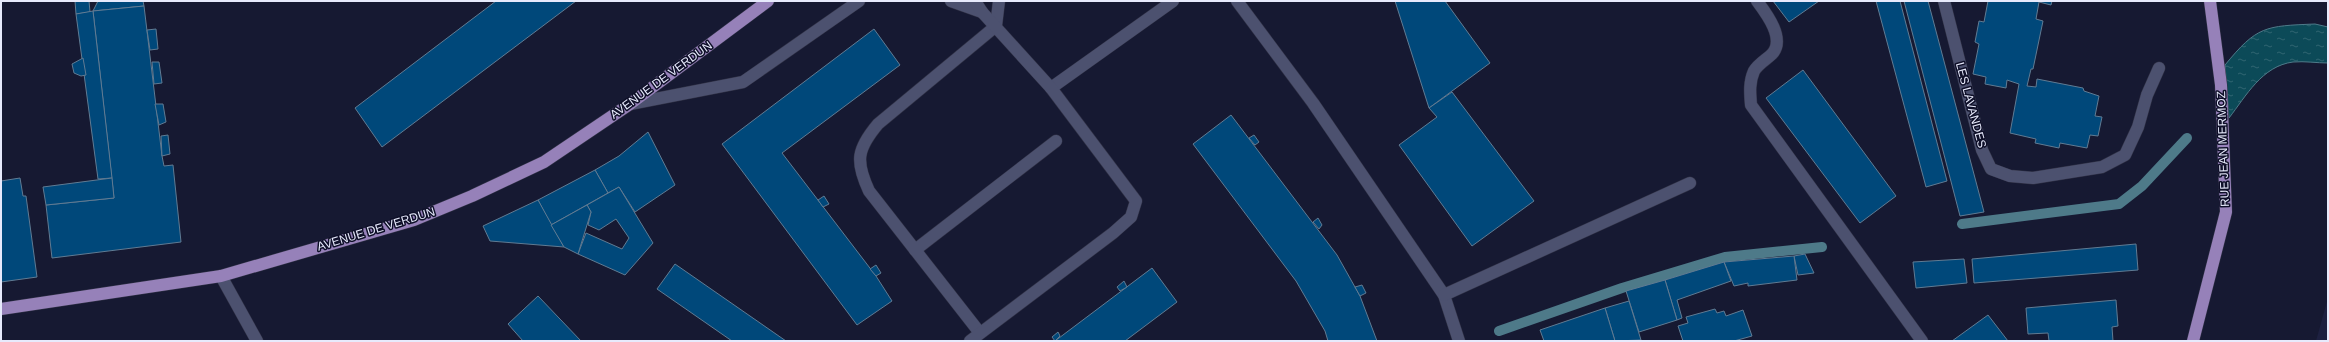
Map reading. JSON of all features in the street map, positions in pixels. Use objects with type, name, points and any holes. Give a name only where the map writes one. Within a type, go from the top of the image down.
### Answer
[{"type":"main road","name":"RUE JEAN MERMOZ","points":[[2192,341],[2226,212],[2221,84],[2210,1]]},
{"type":"main road","name":"AVENUE DE VERDUN","points":[[1,309],[221,276],[414,220],[472,196],[544,162],[630,104],[766,2]]},
{"type":"street","points":[[630,104],[743,82],[859,1]]},
{"type":"street","points":[[951,1],[982,12]]},
{"type":"street","points":[[970,341],[1113,233],[1131,217],[1136,201],[1051,88],[982,12],[975,1]]},
{"type":"street","points":[[980,333],[869,191],[861,174],[859,154],[867,138],[878,124],[996,26],[999,1]]},
{"type":"street","points":[[1051,88],[1173,1]]},
{"type":"street","points":[[1237,1],[1313,103],[1444,295],[1459,341]]},
{"type":"street","points":[[1757,1],[1770,18],[1776,38],[1774,52],[1755,70],[1750,86],[1751,105],[1922,341]]},
{"type":"street","name":"LES LAVANDES","points":[[1944,1],[1982,150],[1991,169],[2010,176],[2033,178],[2102,166],[2125,156],[2138,127],[2147,95],[2159,68]]},
{"type":"street","points":[[915,250],[1056,141]]},
{"type":"street","points":[[1444,295],[1690,183]]},
{"type":"street","points":[[221,276],[257,341]]},
{"type":"shaded area","points":[[2328,298],[2328,341],[2316,341]]},
{"type":"water","points":[[2315,24],[2328,27],[2328,63],[2293,62],[2272,69],[2256,83],[2229,118],[2225,65],[2236,52],[2254,35],[2263,31],[2284,26]]},
{"type":"building","points":[[75,1],[89,1],[90,12],[76,14]]},
{"type":"building","points":[[98,1],[143,1],[144,6],[93,11]]},
{"type":"building","points":[[496,1],[576,1],[382,147],[355,108]]},
{"type":"building","points":[[1395,1],[1445,1],[1490,63],[1429,108]]},
{"type":"building","points":[[1773,1],[1819,1],[1789,22]]},
{"type":"building","points":[[1876,1],[1900,1],[1947,181],[1926,187]]},
{"type":"building","points":[[1904,1],[1928,1],[1984,212],[1960,216]]},
{"type":"building","points":[[1988,1],[2052,1],[2051,5],[2039,2],[2036,19],[2043,21],[2033,69],[2031,69],[2027,86],[2036,87],[2037,79],[2083,88],[2084,91],[2099,96],[2095,116],[2102,117],[2098,136],[2090,135],[2087,148],[2060,143],[2059,148],[2035,143],[2036,139],[2010,133],[2019,84],[2007,80],[2006,88],[1985,84],[1986,77],[1973,74],[1979,44],[1975,42],[1979,21],[1984,22]]},
{"type":"building","points":[[144,6],[162,156],[164,166],[173,165],[181,242],[52,258],[46,205],[114,198],[93,11]]},
{"type":"building","points":[[93,11],[112,178],[98,179],[76,14]]},
{"type":"building","points":[[156,29],[158,49],[150,50],[147,30]]},
{"type":"building","points":[[874,29],[900,65],[782,153],[876,276],[892,301],[857,325],[722,144]]},
{"type":"building","points":[[83,58],[86,75],[81,76],[74,73],[72,64]]},
{"type":"building","points":[[152,62],[159,62],[162,83],[154,84]]},
{"type":"building","points":[[1803,70],[1896,196],[1860,223],[1766,98]]},
{"type":"building","points":[[1452,92],[1534,201],[1472,246],[1399,145],[1437,117],[1429,108]]},
{"type":"building","points":[[155,104],[163,104],[166,122],[159,125]]},
{"type":"building","points":[[1231,115],[1337,255],[1360,296],[1377,341],[1328,341],[1325,331],[1296,281],[1193,144]]},
{"type":"building","points":[[648,132],[675,185],[635,212],[619,187],[608,193],[595,170],[619,156]]},
{"type":"building","points":[[168,135],[170,154],[162,156],[161,136]]},
{"type":"building","points":[[1254,135],[1259,142],[1255,145],[1249,138]]},
{"type":"building","points":[[595,170],[608,193],[551,225],[538,200]]},
{"type":"building","points":[[20,178],[23,196],[26,196],[37,277],[1,282],[1,181]]},
{"type":"building","points":[[112,178],[114,198],[46,205],[43,187]]},
{"type":"building","points":[[619,187],[653,243],[625,275],[578,254],[586,233],[622,249],[629,238],[616,219],[599,230],[588,225],[591,212],[587,205]]},
{"type":"building","points":[[824,196],[829,204],[823,207],[818,200]]},
{"type":"building","points":[[538,200],[564,247],[490,241],[483,226]]},
{"type":"building","points":[[587,205],[591,212],[578,254],[564,247],[551,225]]},
{"type":"building","points":[[1318,218],[1322,225],[1319,229],[1313,222]]},
{"type":"building","points":[[2136,244],[2138,270],[1974,283],[1972,259]]},
{"type":"building","points":[[1805,254],[1814,273],[1798,275],[1794,256]]},
{"type":"building","points":[[1794,256],[1797,280],[1748,286],[1748,283],[1734,286],[1724,262]]},
{"type":"building","points":[[1964,259],[1967,283],[1916,288],[1913,262]]},
{"type":"building","points":[[1724,262],[1731,281],[1677,300],[1682,318],[1677,320],[1665,280]]},
{"type":"building","points":[[675,264],[786,341],[732,341],[657,289]]},
{"type":"building","points":[[876,265],[881,273],[876,276],[870,269]]},
{"type":"building","points":[[1152,268],[1177,302],[1125,341],[1055,341]]},
{"type":"building","points":[[1665,280],[1677,320],[1639,332],[1626,291]]},
{"type":"building","points":[[1124,281],[1127,287],[1120,291],[1117,287]]},
{"type":"building","points":[[1362,285],[1366,293],[1360,296],[1355,287]]},
{"type":"building","points":[[538,296],[581,341],[523,341],[508,324]]},
{"type":"building","points":[[2116,300],[2118,326],[2112,327],[2113,341],[2049,341],[2048,333],[2028,334],[2026,308]]},
{"type":"building","points":[[1629,301],[1641,340],[1615,341],[1605,308]]},
{"type":"building","points":[[1605,308],[1615,341],[1544,341],[1540,330]]},
{"type":"building","points":[[1715,309],[1717,313],[1724,311],[1726,316],[1743,310],[1752,336],[1734,341],[1683,341],[1678,326],[1688,323],[1686,317]]},
{"type":"building","points":[[1988,315],[2008,341],[1952,341]]},
{"type":"building","points":[[1058,332],[1060,336],[1055,341],[1052,337]]},
{"type":"waterway","points":[[1962,224],[2119,204],[2142,186],[2187,138]]},
{"type":"waterway","points":[[1499,331],[1622,288],[1725,257],[1822,247]]}]
